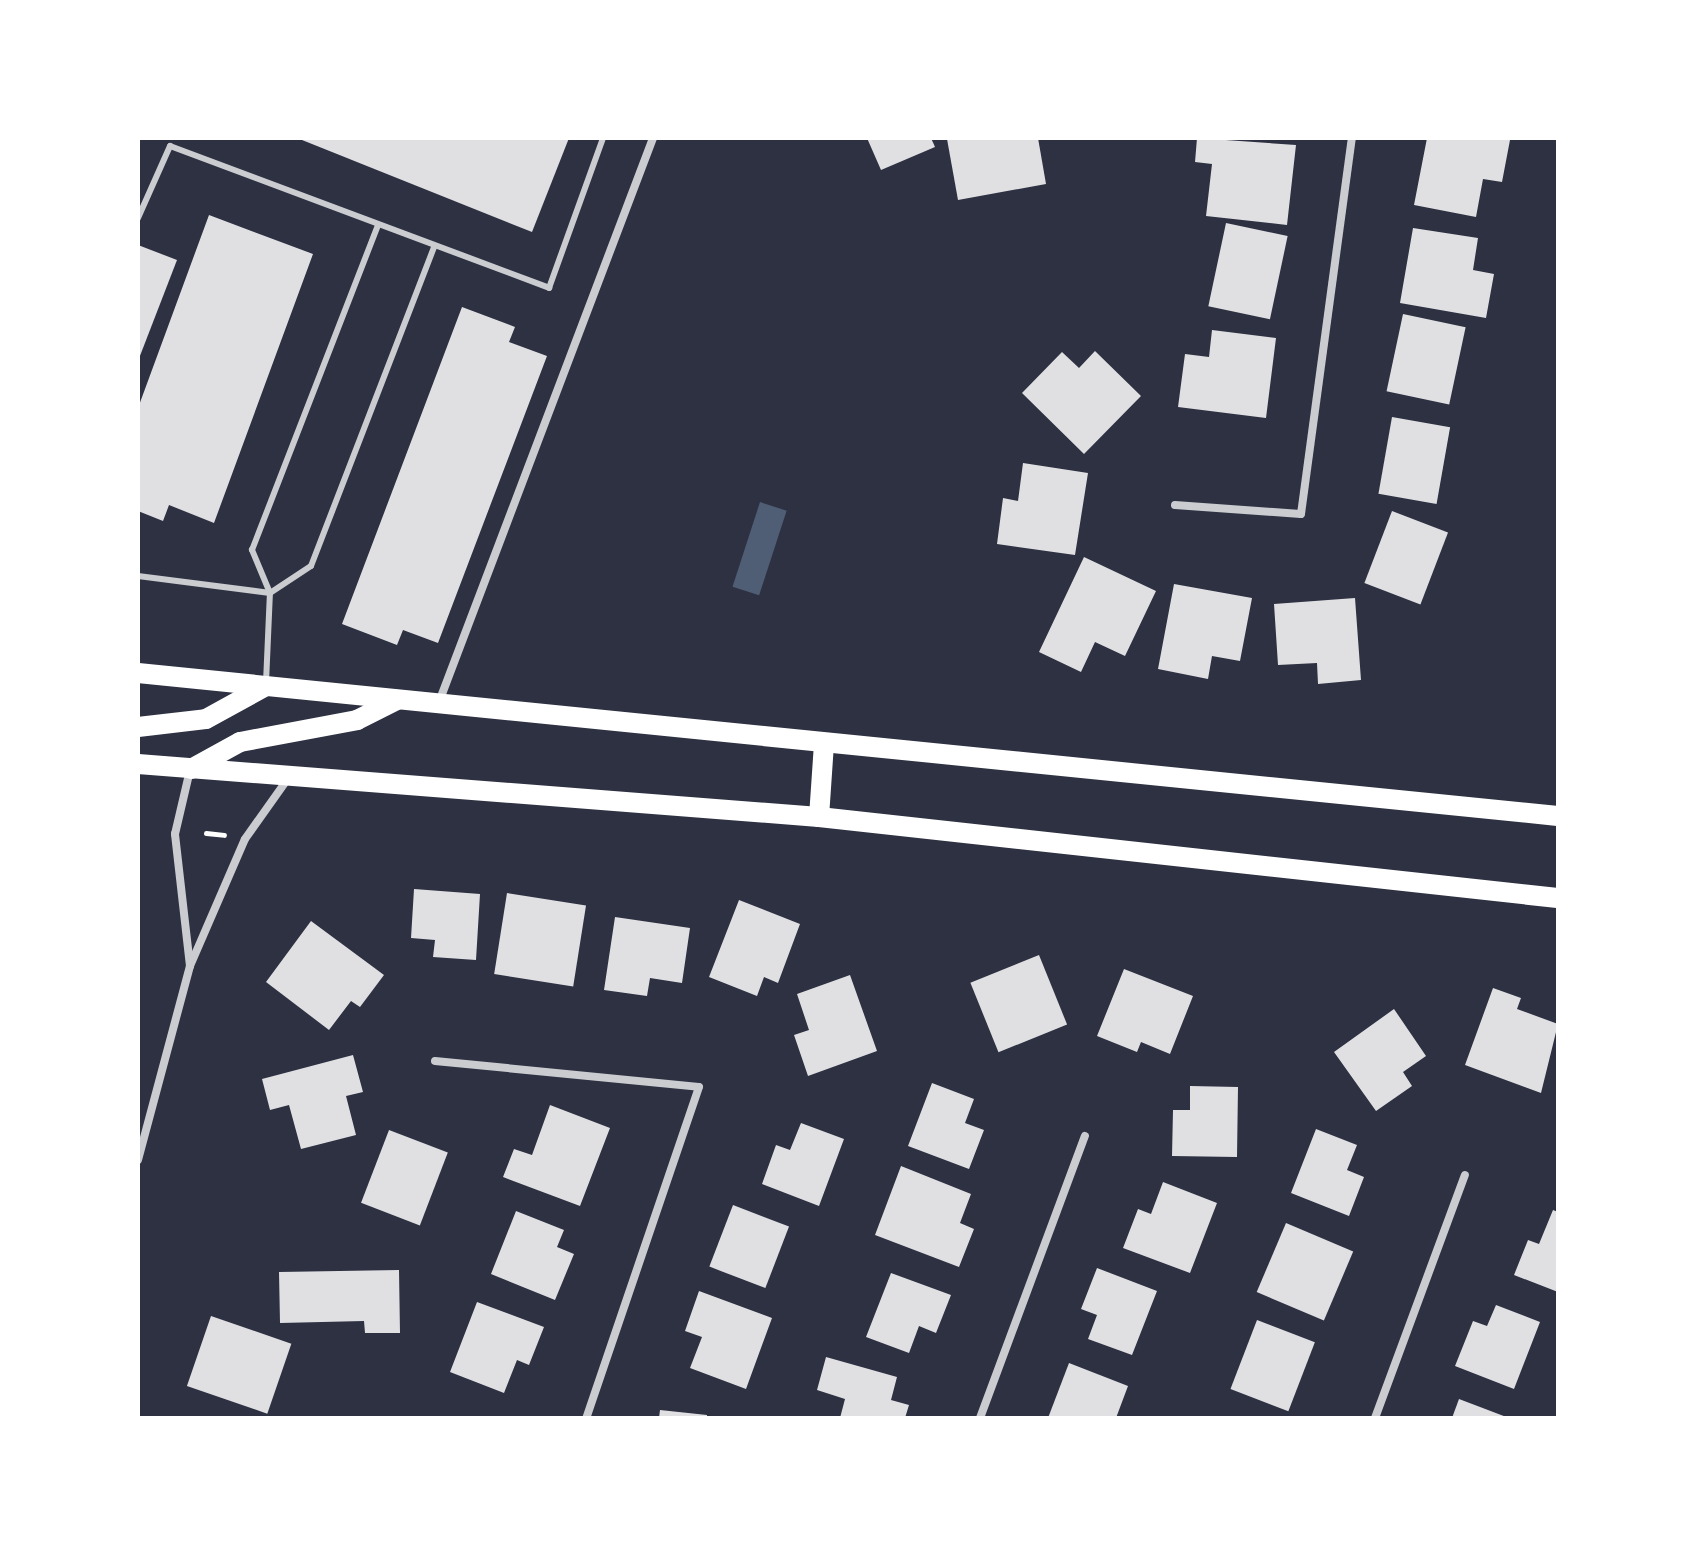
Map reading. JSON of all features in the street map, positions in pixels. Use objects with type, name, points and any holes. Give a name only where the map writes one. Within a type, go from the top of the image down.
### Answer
[{"type":"main road","points":[[138,673],[1558,816]]},
{"type":"main road","points":[[138,727],[206,719],[266,686]]},
{"type":"main road","points":[[191,769],[240,742],[357,720],[399,699]]},
{"type":"main road","points":[[819,817],[824,744]]},
{"type":"main road","points":[[138,764],[819,817],[1558,898]]},
{"type":"street","points":[[439,703],[653,138]]},
{"type":"street","points":[[1175,505],[1301,514],[1352,138]]},
{"type":"street","points":[[190,966],[175,834],[191,769]]},
{"type":"street","points":[[138,1160],[190,966],[245,839],[291,775]]},
{"type":"street","points":[[435,1061],[699,1087],[586,1418]]},
{"type":"street","points":[[980,1418],[1085,1136]]},
{"type":"street","points":[[1375,1418],[1465,1175]]},
{"type":"lane","points":[[138,218],[173,138]]},
{"type":"lane","points":[[170,146],[549,288],[603,138]]},
{"type":"lane","points":[[266,686],[270,593],[252,550],[378,225]]},
{"type":"lane","points":[[138,576],[270,593],[311,566],[434,247]]},
{"type":"path","points":[[206,833],[224,835]]},
{"type":"water","points":[[760,502],[787,511],[759,595],[732,587]]},
{"type":"building","points":[[297,138],[569,138],[532,232]]},
{"type":"building","points":[[867,138],[931,138],[935,147],[881,170]]},
{"type":"building","points":[[1038,138],[1046,184],[958,200],[947,139]]},
{"type":"building","points":[[1197,138],[1296,145],[1287,225],[1206,216],[1212,164],[1195,162]]},
{"type":"building","points":[[1427,138],[1510,140],[1502,182],[1483,179],[1476,217],[1414,205]]},
{"type":"building","points":[[209,215],[313,254],[214,523],[169,505],[163,521],[138,511],[138,408]]},
{"type":"building","points":[[1226,223],[1288,236],[1270,319],[1208,306]]},
{"type":"building","points":[[1413,228],[1478,238],[1473,270],[1494,274],[1486,318],[1400,303]]},
{"type":"building","points":[[138,245],[177,260],[138,361]]},
{"type":"building","points":[[462,307],[515,327],[509,342],[547,356],[438,643],[403,630],[397,645],[342,624]]},
{"type":"building","points":[[1403,314],[1466,327],[1449,405],[1387,391]]},
{"type":"building","points":[[1212,330],[1276,338],[1266,418],[1178,407],[1185,354],[1209,357]]},
{"type":"building","points":[[1095,351],[1141,396],[1084,454],[1022,393],[1062,352],[1079,368]]},
{"type":"building","points":[[1392,417],[1450,427],[1437,504],[1378,494]]},
{"type":"building","points":[[1023,463],[1088,473],[1075,555],[997,544],[1003,498],[1018,501]]},
{"type":"building","points":[[1392,511],[1448,533],[1420,604],[1364,583]]},
{"type":"building","points":[[1084,557],[1156,591],[1125,656],[1095,642],[1081,672],[1039,652]]},
{"type":"building","points":[[1174,584],[1252,598],[1240,661],[1212,656],[1208,679],[1158,669]]},
{"type":"building","points":[[1355,598],[1361,680],[1318,684],[1317,663],[1278,665],[1274,604]]},
{"type":"building","points":[[414,889],[480,894],[476,960],[433,957],[435,940],[411,938]]},
{"type":"building","points":[[507,893],[586,906],[573,987],[494,974]]},
{"type":"building","points":[[739,900],[800,924],[778,983],[764,977],[757,996],[709,977]]},
{"type":"building","points":[[615,917],[690,928],[682,983],[650,978],[647,996],[604,990]]},
{"type":"building","points":[[311,921],[384,975],[360,1007],[351,1001],[329,1030],[266,982]]},
{"type":"building","points":[[1039,955],[1067,1025],[998,1052],[970,983]]},
{"type":"building","points":[[1124,969],[1193,996],[1170,1054],[1141,1042],[1137,1052],[1097,1036]]},
{"type":"building","points":[[850,975],[877,1051],[808,1076],[794,1035],[809,1030],[797,994]]},
{"type":"building","points":[[1493,988],[1521,998],[1517,1009],[1558,1024],[1541,1093],[1465,1065]]},
{"type":"building","points":[[1394,1009],[1426,1056],[1403,1072],[1412,1086],[1376,1111],[1334,1052]]},
{"type":"building","points":[[353,1055],[363,1092],[346,1096],[356,1135],[301,1149],[289,1105],[270,1110],[262,1079]]},
{"type":"building","points":[[932,1083],[974,1099],[965,1123],[984,1130],[969,1169],[908,1146]]},
{"type":"building","points":[[1190,1086],[1238,1087],[1237,1157],[1172,1156],[1173,1110],[1190,1110]]},
{"type":"building","points":[[550,1105],[610,1128],[580,1206],[503,1177],[514,1149],[532,1155]]},
{"type":"building","points":[[801,1123],[844,1139],[819,1206],[762,1184],[776,1145],[790,1150]]},
{"type":"building","points":[[1316,1129],[1357,1145],[1347,1170],[1364,1177],[1349,1216],[1291,1193]]},
{"type":"building","points":[[389,1130],[448,1153],[420,1225],[361,1203]]},
{"type":"building","points":[[901,1166],[971,1194],[960,1223],[974,1229],[959,1267],[875,1235]]},
{"type":"building","points":[[1163,1182],[1217,1203],[1190,1273],[1123,1248],[1138,1209],[1151,1214]]},
{"type":"building","points":[[733,1205],[789,1227],[765,1288],[709,1267]]},
{"type":"building","points":[[1553,1210],[1558,1212],[1558,1292],[1514,1275],[1528,1240],[1539,1244]]},
{"type":"building","points":[[516,1211],[564,1230],[557,1247],[574,1254],[555,1300],[491,1274]]},
{"type":"building","points":[[1286,1223],[1353,1252],[1324,1321],[1257,1292]]},
{"type":"building","points":[[1097,1268],[1157,1291],[1132,1355],[1088,1339],[1097,1315],[1081,1309]]},
{"type":"building","points":[[399,1270],[400,1333],[365,1333],[364,1321],[280,1323],[279,1272]]},
{"type":"building","points":[[891,1273],[951,1295],[936,1333],[919,1326],[909,1353],[866,1337]]},
{"type":"building","points":[[699,1291],[772,1318],[746,1389],[690,1368],[702,1337],[685,1331]]},
{"type":"building","points":[[477,1302],[544,1327],[529,1365],[517,1360],[504,1393],[450,1372]]},
{"type":"building","points":[[1496,1305],[1540,1322],[1514,1389],[1455,1366],[1473,1321],[1487,1326]]},
{"type":"building","points":[[211,1316],[291,1344],[267,1414],[187,1386]]},
{"type":"building","points":[[1257,1320],[1315,1342],[1288,1411],[1230,1389]]},
{"type":"building","points":[[826,1357],[897,1377],[891,1400],[909,1405],[905,1418],[840,1418],[845,1399],[817,1390]]},
{"type":"building","points":[[1069,1363],[1128,1386],[1116,1418],[1048,1418]]},
{"type":"building","points":[[1459,1399],[1509,1418],[1452,1418]]},
{"type":"building","points":[[660,1410],[707,1415],[707,1418],[659,1418]]}]
